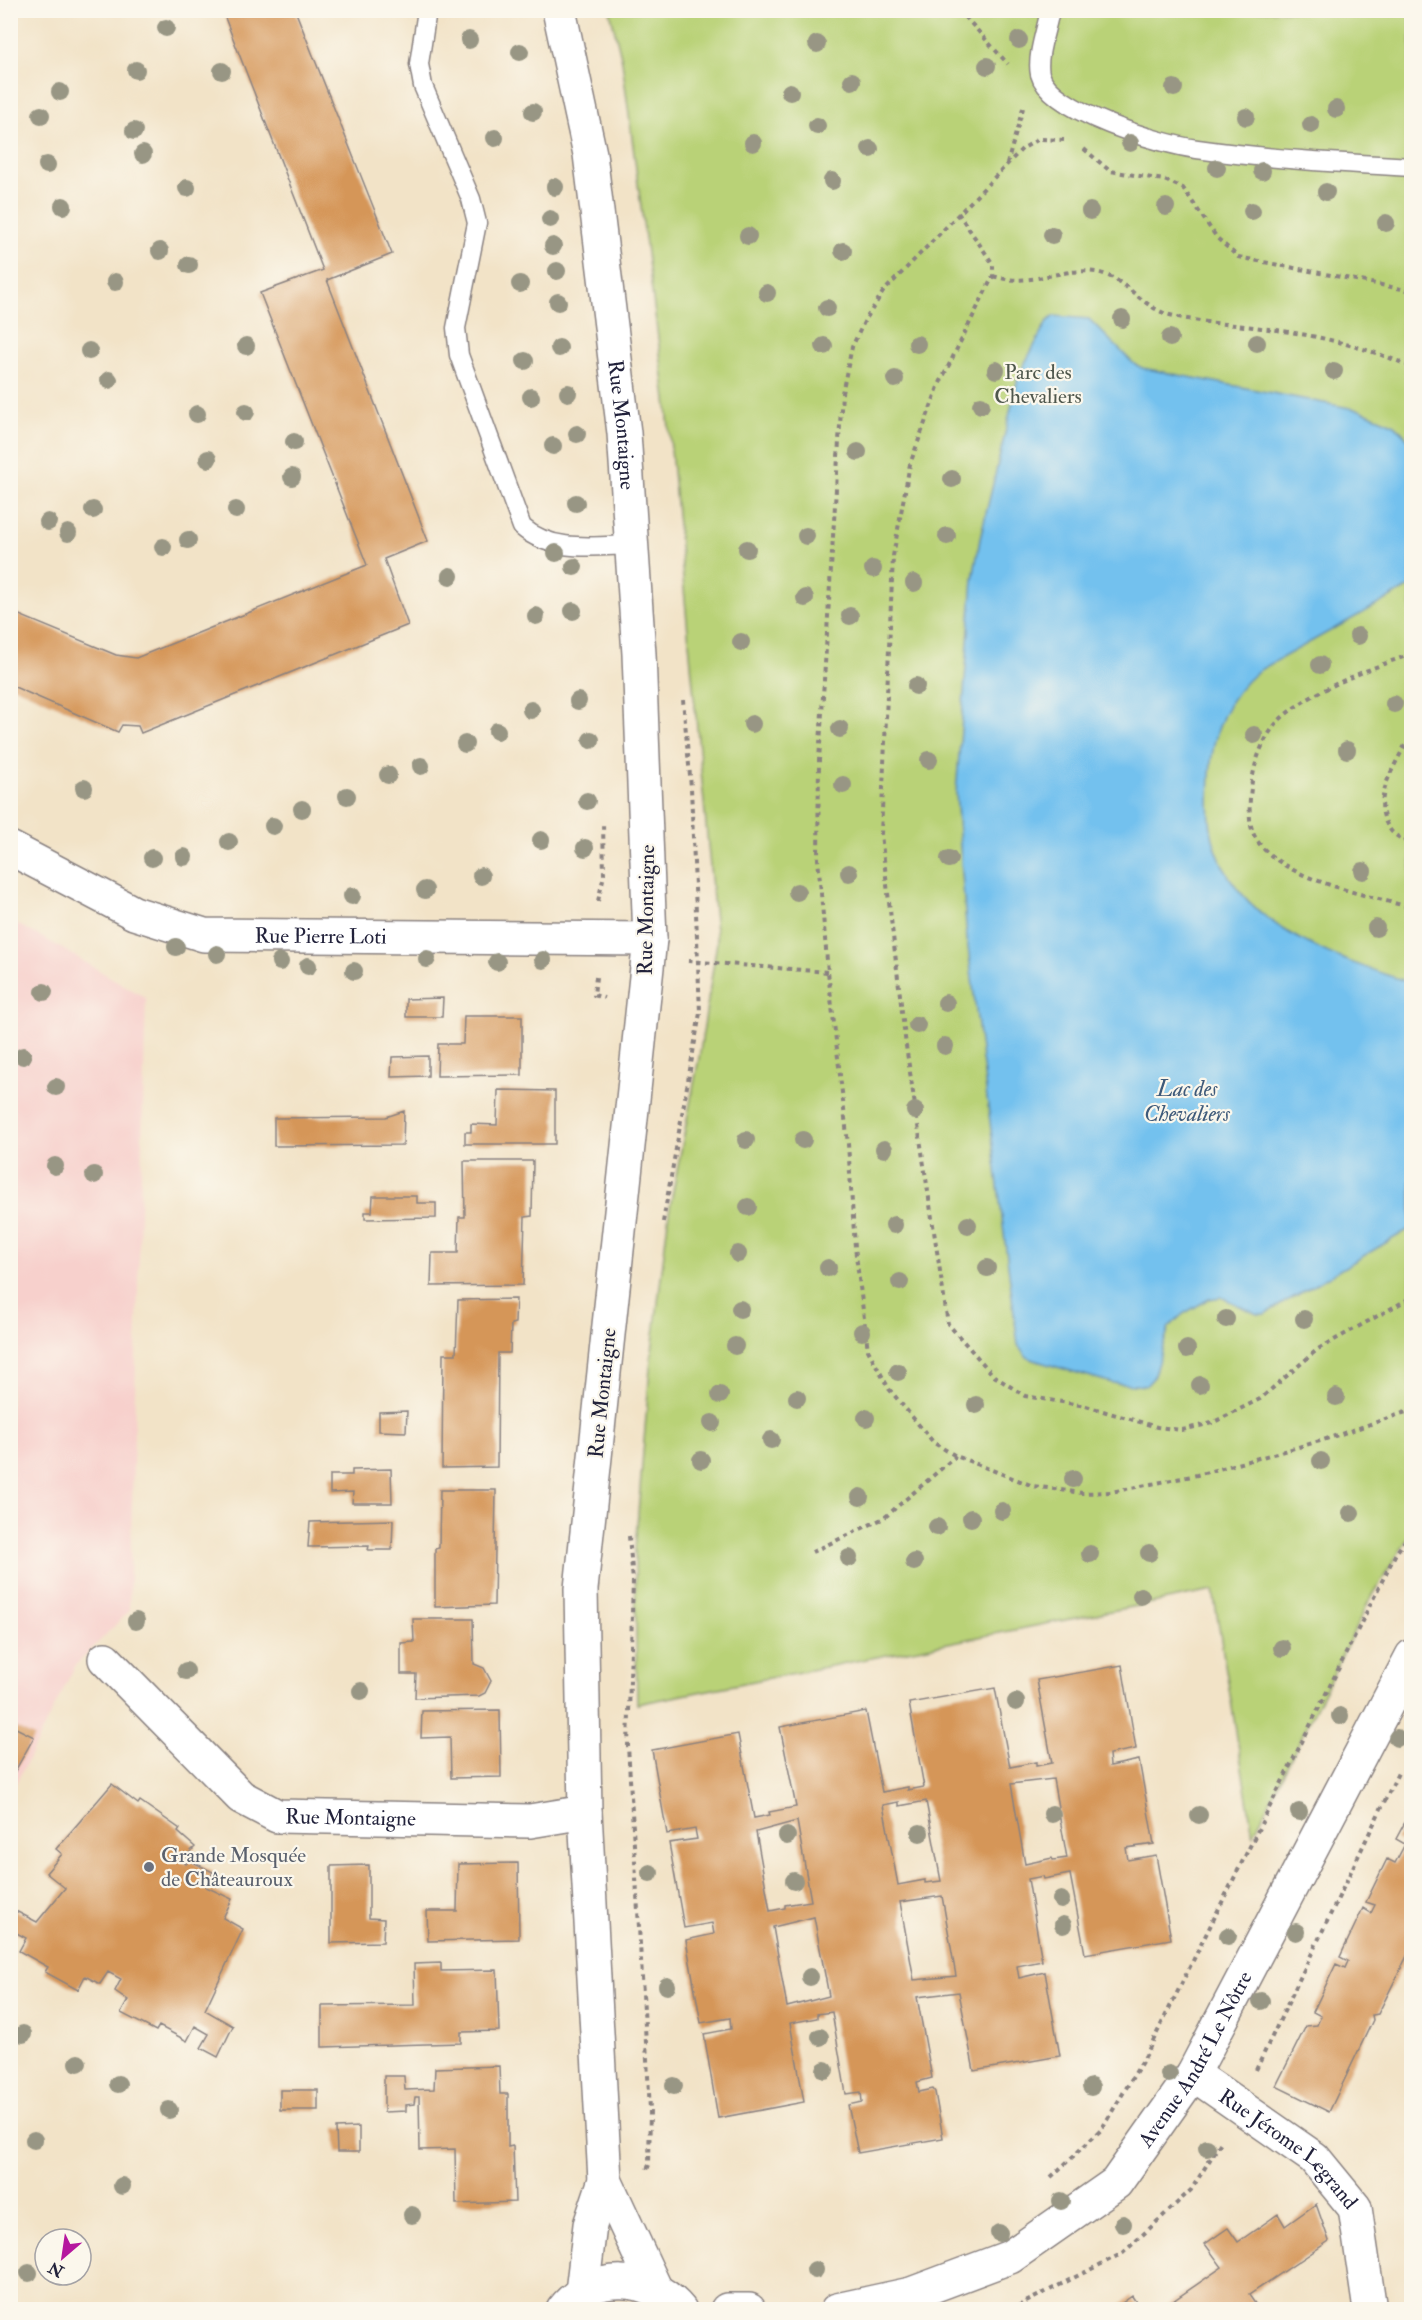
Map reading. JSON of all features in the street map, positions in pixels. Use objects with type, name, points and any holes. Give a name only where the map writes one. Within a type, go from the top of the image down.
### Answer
[{"type":"street","name":"Rue Montaigne","points":[[560,10],[590,154],[624,433],[640,666],[649,948],[581,1590],[585,1812],[605,2180],[590,2225],[572,2301]]},
{"type":"street","name":"Rue Pierre Loti","points":[[10,848],[134,913],[204,935],[649,948]]},
{"type":"street","name":"Avenue André Le Nôtre","points":[[837,2310],[911,2294],[1010,2257],[1116,2183],[1193,2074],[1412,1656]]},
{"type":"street","name":"Rue Montaigne","points":[[105,1659],[241,1797],[277,1816],[530,1821],[585,1812]]},
{"type":"street","name":"Rue Jérome Legrand","points":[[1193,2074],[1314,2158],[1355,2208],[1370,2310]]},
{"type":"street","name":"Rue Montaigne","points":[[605,2180],[655,2288]]},
{"type":"street","points":[[572,2301],[605,2282],[630,2281],[655,2288],[680,2310]]},
{"type":"street","points":[[727,2310],[749,2310]]},
{"type":"lane","points":[[427,10],[419,64],[423,86],[471,199],[477,223],[456,328],[459,355],[522,527],[535,539],[550,544],[632,545]]},
{"type":"lane","points":[[1050,10],[1041,59],[1041,90],[1090,116],[1139,134],[1195,149],[1412,167]]},
{"type":"path","points":[[959,10],[1041,90],[1020,114],[1006,165]]},
{"type":"path","points":[[1069,141],[1039,139],[1030,142],[883,292],[864,322],[852,347],[842,393],[819,760],[818,859],[868,1350],[889,1389],[934,1443],[956,1456],[1033,1486],[1082,1493],[1111,1492],[1197,1475],[1363,1428],[1412,1410]]},
{"type":"path","points":[[1080,146],[1110,171],[1164,180],[1183,188],[1217,238],[1227,249],[1238,256],[1412,291]]},
{"type":"path","points":[[958,213],[993,264],[993,276],[938,387],[910,464],[893,556],[880,834],[906,1046],[948,1324],[994,1376],[1025,1396],[1086,1406],[1157,1427],[1182,1430],[1212,1423],[1260,1399],[1337,1336],[1412,1297]]},
{"type":"path","points":[[993,276],[1027,282],[1077,270],[1100,273],[1116,279],[1147,305],[1173,316],[1288,332],[1365,349],[1412,366]]},
{"type":"path","points":[[1412,654],[1370,668],[1336,684],[1291,712],[1273,727],[1262,747],[1252,775],[1248,822],[1266,852],[1303,875],[1412,908]]},
{"type":"path","points":[[1412,740],[1405,745],[1382,792],[1384,811],[1392,831],[1412,846]]},
{"type":"path","points":[[649,948],[828,972]]},
{"type":"path","points":[[812,1552],[884,1518],[956,1456]]},
{"type":"path","points":[[1042,2185],[1101,2130],[1146,2055],[1396,1553],[1412,1531]]},
{"type":"path","points":[[1253,2077],[1401,1768]]},
{"type":"path","points":[[1010,2310],[1123,2253],[1191,2190],[1224,2137]]},
{"type":"shaded area","points":[[11,921],[146,998],[129,1611],[75,1666],[11,1793]]},
{"type":"green space","name":"Parc des Chevaliers","points":[[610,11],[1411,11],[1411,1533],[1368,1603],[1253,1835],[1213,1591],[637,1704],[635,1550],[650,1368],[669,1212],[699,1058],[717,942],[667,407],[622,61]]},
{"type":"water","name":"Lac des Chevaliers","points":[[1054,316],[1089,319],[1133,363],[1142,368],[1360,410],[1395,425],[1411,442],[1411,586],[1258,671],[1247,681],[1229,705],[1218,731],[1211,760],[1209,799],[1213,839],[1225,869],[1243,895],[1266,917],[1292,935],[1321,950],[1411,983],[1411,1228],[1265,1314],[1257,1314],[1221,1297],[1209,1299],[1183,1314],[1169,1327],[1153,1378],[1146,1386],[1112,1383],[1033,1360],[1027,1357],[1018,1345],[967,939],[956,793],[973,579],[980,539],[1019,374],[1047,322]]},
{"type":"building","points":[[222,10],[295,10],[392,254],[327,280],[428,541],[384,559],[408,625],[141,733],[138,726],[122,725],[118,732],[10,685],[10,611],[116,655],[136,658],[367,565],[260,293],[323,270]]},
{"type":"building","points":[[443,998],[442,1017],[406,1017],[406,999]]},
{"type":"building","points":[[464,1016],[522,1016],[522,1075],[437,1076],[438,1044],[463,1044]]},
{"type":"building","points":[[428,1056],[428,1076],[391,1077],[392,1057]]},
{"type":"building","points":[[498,1090],[555,1091],[555,1144],[465,1144],[465,1132],[471,1132],[471,1124],[497,1125]]},
{"type":"building","points":[[404,1111],[403,1145],[274,1146],[274,1118],[386,1117]]},
{"type":"building","points":[[464,1161],[533,1161],[532,1216],[525,1217],[523,1285],[431,1286],[432,1253],[458,1253],[459,1217],[465,1217]]},
{"type":"building","points":[[373,1196],[417,1196],[417,1203],[436,1203],[436,1218],[365,1219],[365,1212],[372,1212]]},
{"type":"building","points":[[516,1299],[515,1323],[511,1324],[510,1353],[498,1353],[497,1467],[442,1468],[443,1354],[456,1354],[458,1300]]},
{"type":"building","points":[[407,1411],[406,1432],[379,1431],[379,1412]]},
{"type":"building","points":[[391,1469],[392,1503],[352,1503],[353,1492],[330,1493],[330,1475],[352,1475],[352,1470]]},
{"type":"building","points":[[440,1490],[496,1490],[494,1605],[435,1607],[435,1549],[439,1548]]},
{"type":"building","points":[[393,1520],[392,1550],[368,1550],[369,1546],[308,1547],[310,1522]]},
{"type":"building","points":[[413,1619],[473,1619],[474,1664],[484,1668],[491,1681],[485,1693],[479,1696],[415,1698],[416,1674],[401,1674],[401,1643],[414,1642]]},
{"type":"building","points":[[1122,1665],[1136,1749],[1109,1754],[1110,1766],[1139,1760],[1154,1844],[1126,1848],[1128,1860],[1156,1855],[1171,1939],[1085,1954],[1070,1874],[1044,1879],[1043,1876],[1028,1879],[1042,1961],[1017,1966],[1019,1978],[1045,1972],[1060,2056],[974,2071],[959,1992],[917,1997],[932,2078],[917,2082],[919,2092],[933,2089],[935,2092],[943,2138],[858,2153],[848,2105],[862,2102],[861,2092],[846,2094],[832,2012],[817,2014],[817,2018],[790,2023],[804,2102],[718,2118],[704,2034],[731,2029],[730,2018],[701,2023],[686,1940],[714,1934],[712,1923],[684,1928],[669,1843],[697,1839],[695,1829],[667,1834],[652,1750],[738,1734],[754,1818],[770,1815],[769,1812],[796,1807],[780,1727],[866,1711],[882,1792],[908,1787],[908,1790],[924,1787],[909,1703],[995,1688],[1010,1767],[1036,1762],[1036,1766],[1052,1763],[1037,1680]],"holes":[[[1053,1779],[1067,1858],[1053,1860],[1052,1858],[1025,1864],[1011,1784]],[[926,1801],[941,1881],[925,1883],[925,1880],[898,1885],[883,1805],[899,1802],[899,1806]],[[797,1821],[811,1901],[785,1905],[785,1908],[770,1911],[756,1832]],[[942,1896],[956,1976],[914,1980],[900,1902]],[[814,1917],[829,1996],[787,2007],[773,1927]]]},
{"type":"building","points":[[500,1710],[501,1777],[451,1778],[450,1737],[421,1738],[422,1711]]},
{"type":"building","points":[[10,1725],[34,1737],[10,1780]]},
{"type":"building","points":[[112,1784],[138,1804],[140,1801],[180,1829],[178,1832],[195,1847],[182,1860],[186,1864],[189,1860],[213,1872],[206,1887],[232,1899],[223,1918],[243,1929],[205,2010],[233,2026],[218,2057],[201,2048],[209,2034],[195,2026],[187,2041],[159,2026],[156,2031],[121,2013],[128,2000],[115,1991],[121,1979],[108,1972],[100,1984],[85,1976],[78,1990],[45,1972],[48,1967],[19,1951],[26,1938],[13,1931],[10,1935],[10,1908],[37,1922],[65,1888],[46,1873],[62,1854],[56,1849]]},
{"type":"building","points":[[1412,1809],[1412,1946],[1378,2014],[1372,2015],[1373,2020],[1329,2112],[1276,2086],[1306,2026],[1317,2025],[1321,2016],[1313,2012],[1336,1964],[1345,1968],[1348,1961],[1340,1957],[1363,1908],[1371,1913],[1375,1905],[1366,1902],[1387,1859],[1395,1863],[1405,1844],[1396,1839]]},
{"type":"building","points":[[518,1863],[519,1939],[428,1941],[427,1911],[457,1911],[458,1864]]},
{"type":"building","points":[[369,1865],[369,1918],[384,1919],[383,1942],[331,1943],[331,1866]]},
{"type":"building","points":[[441,1963],[441,1971],[497,1970],[499,2031],[461,2032],[461,2043],[322,2047],[322,2006],[415,2005],[414,1964]]},
{"type":"building","points":[[499,2066],[500,2094],[508,2094],[508,2147],[513,2146],[515,2202],[456,2204],[455,2149],[420,2150],[419,2097],[415,2097],[414,2104],[406,2105],[406,2111],[384,2112],[384,2076],[404,2076],[405,2090],[434,2089],[435,2068]]},
{"type":"building","points":[[280,2090],[318,2090],[318,2110],[280,2110]]},
{"type":"building","points":[[359,2127],[359,2152],[337,2152],[336,2128]]},
{"type":"building","points":[[1316,2204],[1329,2241],[1249,2295],[1256,2305],[1249,2310],[1160,2310],[1222,2267],[1205,2244],[1228,2228],[1238,2242],[1278,2214],[1285,2226]]},
{"type":"building","points":[[1132,2296],[1141,2310],[1118,2310],[1118,2306]]},
{"type":"place","name":"Grande Mosquée de Châteauroux","points":[[149,1867]]}]
